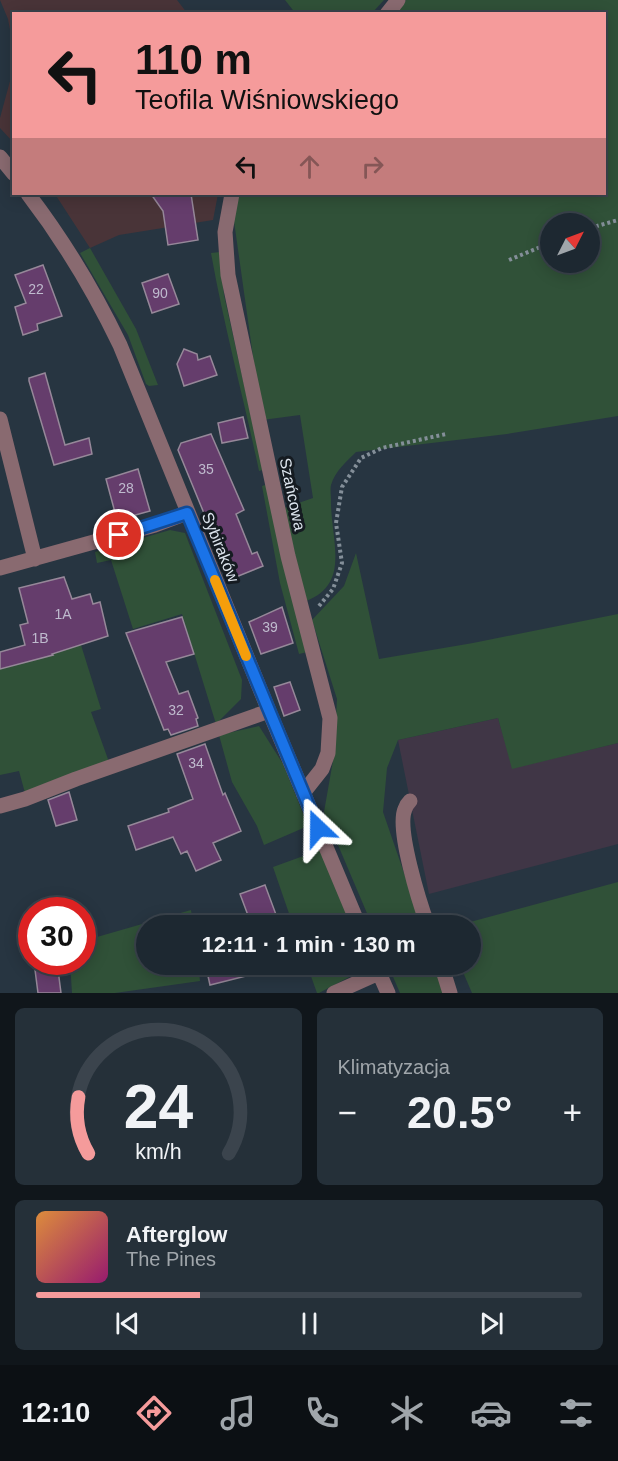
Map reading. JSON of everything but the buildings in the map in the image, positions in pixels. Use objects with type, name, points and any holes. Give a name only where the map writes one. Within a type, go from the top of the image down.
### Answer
[{"type":"street","points":[[389,12],[398,0]]},
{"type":"street","points":[[0,157],[12,172]]},
{"type":"street","name":"Sybiraków","points":[[29,195],[65,244],[120,345],[187,513],[354,915]]},
{"type":"street","name":"Szańcowa","points":[[232,195],[225,232],[228,275],[301,611],[330,718],[328,753],[322,769],[303,793]]},
{"type":"street","points":[[0,420],[34,559]]},
{"type":"street","points":[[0,568],[155,525],[187,513]]},
{"type":"street","points":[[0,806],[26,799],[269,711]]},
{"type":"street","points":[[410,801],[404,810],[404,836],[424,915]]},
{"type":"street","points":[[334,993],[367,975]]},
{"type":"street","points":[[380,975],[388,993]]},
{"type":"street","points":[[444,975],[450,993]]},
{"type":"path","points":[[600,225],[618,220]]},
{"type":"path","points":[[509,260],[540,247]]},
{"type":"path","points":[[301,611],[318,607],[333,589],[342,563],[336,523],[342,487],[362,458],[382,448],[446,434]]},
{"type":"shaded area","points":[[0,0],[177,0],[186,12],[12,12],[12,41],[8,19]]},
{"type":"shaded area","points":[[12,74],[12,141],[0,128],[0,118]]},
{"type":"shaded area","points":[[56,195],[218,195],[213,220],[119,235],[90,248]]},
{"type":"shaded area","points":[[498,718],[513,768],[618,743],[618,844],[429,894],[398,740]]},
{"type":"green space","points":[[285,0],[384,0],[373,12],[294,12]]},
{"type":"green space","points":[[406,0],[618,0],[618,416],[507,434],[356,452],[338,471],[331,485],[335,544],[334,572],[329,583],[320,593],[306,601],[284,508],[313,498],[300,415],[262,420],[233,214],[237,195],[606,195],[606,12],[395,12]]},
{"type":"green space","points":[[90,248],[136,329],[158,385],[146,384],[128,335],[80,253]]},
{"type":"green space","points":[[220,252],[224,295],[263,470],[259,471],[211,253]]},
{"type":"green space","points":[[268,484],[307,652],[299,654],[280,583],[262,486]]},
{"type":"green space","points":[[170,530],[185,533],[242,680],[241,699],[216,724],[182,614],[133,629],[111,560],[97,563],[95,552]]},
{"type":"green space","points":[[356,553],[379,659],[618,614],[618,743],[512,769],[498,718],[398,740],[387,768],[383,812],[419,915],[368,915],[324,812],[334,755],[337,699],[312,620],[344,586]]},
{"type":"green space","points":[[81,645],[101,709],[91,712],[109,762],[25,793],[19,771],[0,775],[0,669]]},
{"type":"green space","points":[[259,726],[283,764],[308,826],[264,845],[257,826],[232,782],[219,735]]},
{"type":"green space","points":[[320,850],[348,915],[290,915],[273,867]]},
{"type":"green space","points":[[618,882],[618,993],[472,993],[464,975],[481,975],[481,919]]},
{"type":"green space","points":[[191,910],[192,915],[174,915]]},
{"type":"green space","points":[[136,926],[136,975],[199,975],[200,981],[115,993],[72,993],[71,975],[96,975],[96,937]]},
{"type":"green space","points":[[311,975],[353,975],[319,993],[317,993]]},
{"type":"green space","points":[[392,975],[437,975],[443,993],[400,993]]},
{"type":"slow traffic","points":[[215,580],[246,656]]},
{"type":"route","points":[[119,535],[187,513],[318,828]]}]
